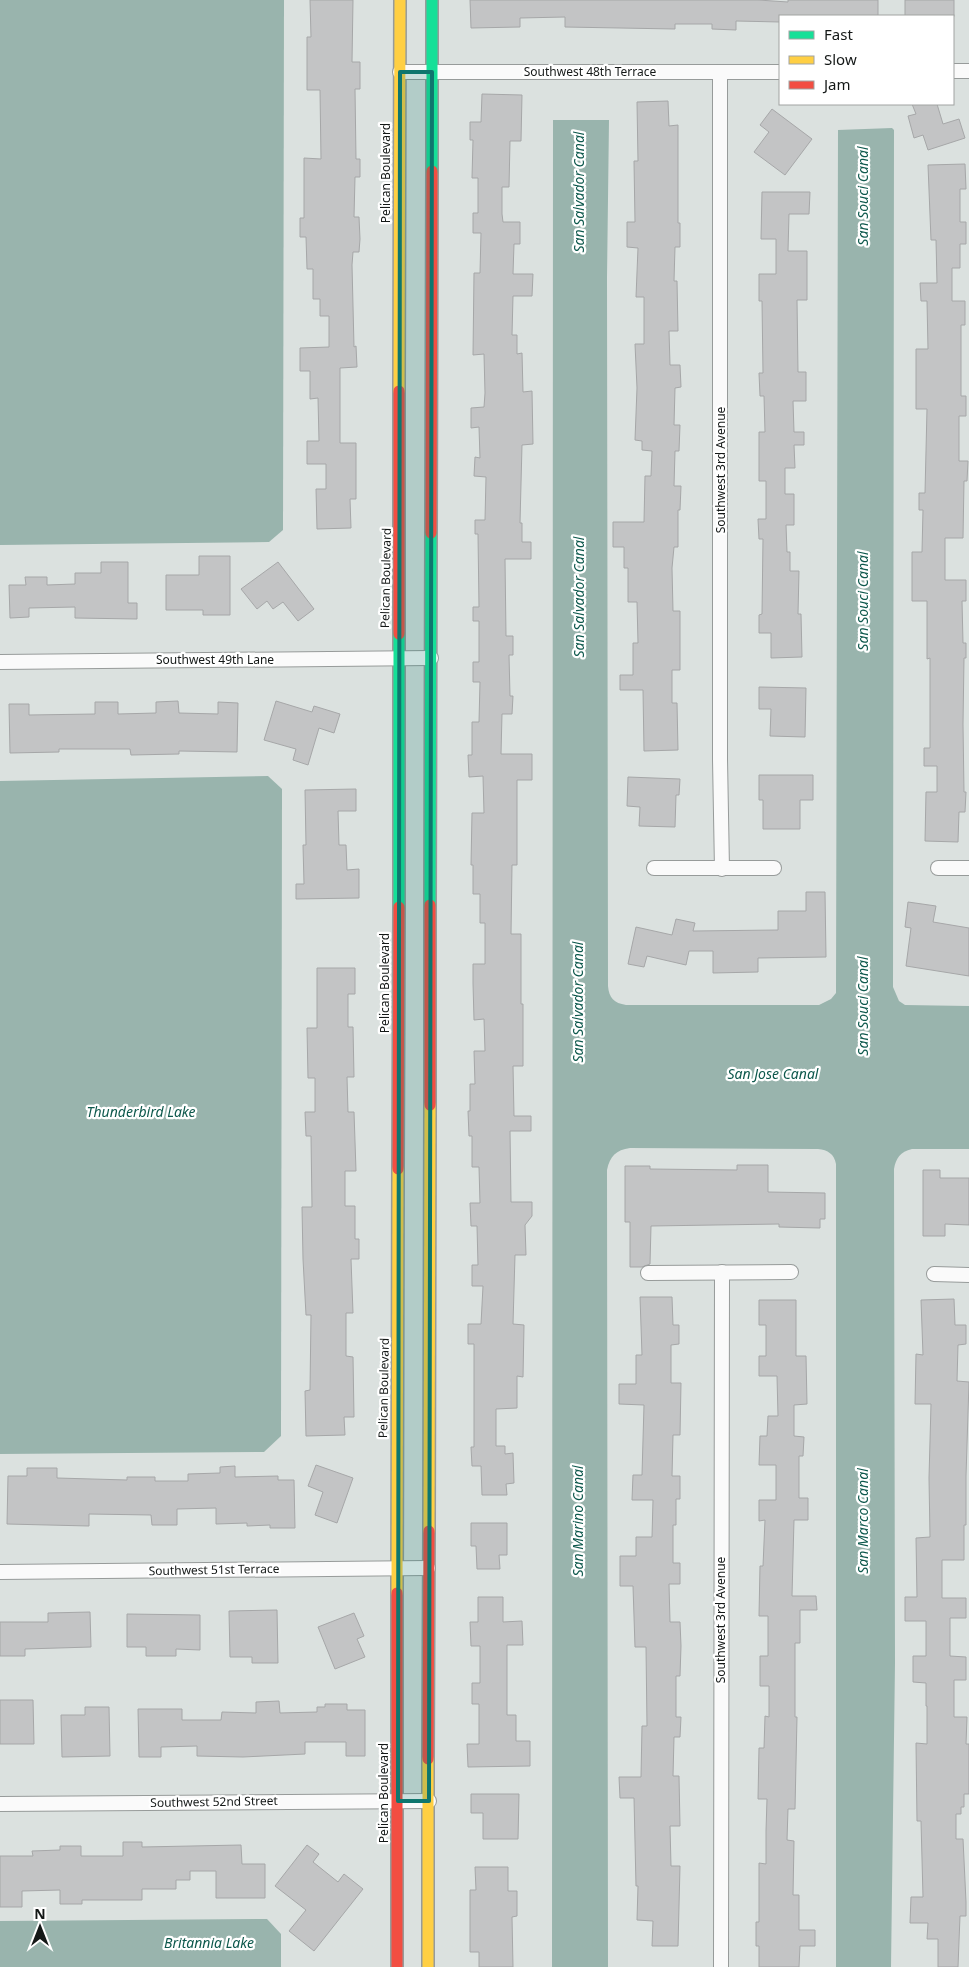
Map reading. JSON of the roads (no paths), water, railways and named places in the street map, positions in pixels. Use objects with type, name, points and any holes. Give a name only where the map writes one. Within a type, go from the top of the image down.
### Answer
[{"type":"street","name":"Pelican Boulevard","points":[[398,1967],[396,1568],[402,1093],[399,658],[400,0]]},
{"type":"street","points":[[428,1967],[426,1092],[431,658],[432,0]]},
{"type":"street","points":[[954,72],[969,71]]},
{"type":"street","name":"Southwest 48th Terrace","points":[[400,72],[779,72]]},
{"type":"street","name":"Southwest 3rd Avenue","points":[[720,72],[720,758],[722,869]]},
{"type":"street","name":"Southwest 49th Lane","points":[[0,662],[431,658]]},
{"type":"street","points":[[654,868],[774,868]]},
{"type":"street","points":[[938,868],[969,868]]},
{"type":"street","name":"Southwest 3rd Avenue","points":[[721,1967],[722,1272]]},
{"type":"street","points":[[648,1273],[792,1272]]},
{"type":"street","points":[[934,1274],[969,1274]]},
{"type":"street","name":"Southwest 51st Terrace","points":[[0,1572],[428,1568]]},
{"type":"street","name":"Southwest 52nd Street","points":[[0,1804],[429,1801]]},
{"type":"water","points":[[0,0],[284,0],[283,530],[269,542],[0,545]]},
{"type":"water","points":[[553,120],[609,120],[607,278],[608,986],[613,999],[618,1003],[626,1005],[819,1005],[831,999],[836,993],[838,130],[892,128],[894,130],[893,987],[899,1001],[905,1005],[969,1006],[969,1149],[912,1149],[899,1156],[894,1169],[895,1663],[891,1967],[836,1967],[836,1164],[830,1153],[818,1149],[630,1148],[614,1154],[607,1170],[608,1967],[552,1967]]},
{"type":"water","name":"Thunderbird Lake","points":[[268,776],[282,789],[281,1436],[264,1452],[0,1454],[0,781]]},
{"type":"water","name":"Britannia Lake","points":[[267,1919],[281,1934],[281,1967],[0,1967],[0,1921]]},
{"type":"water label","name":"San Salvador Canal","points":[[579,192]]},
{"type":"water label","name":"San Souci Canal","points":[[863,196]]},
{"type":"water label","name":"San Salvador Canal","points":[[579,597]]},
{"type":"water label","name":"San Souci Canal","points":[[863,601]]},
{"type":"water label","name":"San Salvador Canal","points":[[578,1002]]},
{"type":"water label","name":"San Souci Canal","points":[[863,1006]]},
{"type":"water label","name":"San Jose Canal","points":[[773,1074]]},
{"type":"water label","name":"San Marino Canal","points":[[578,1521]]},
{"type":"water label","name":"San Marco Canal","points":[[863,1521]]}]
